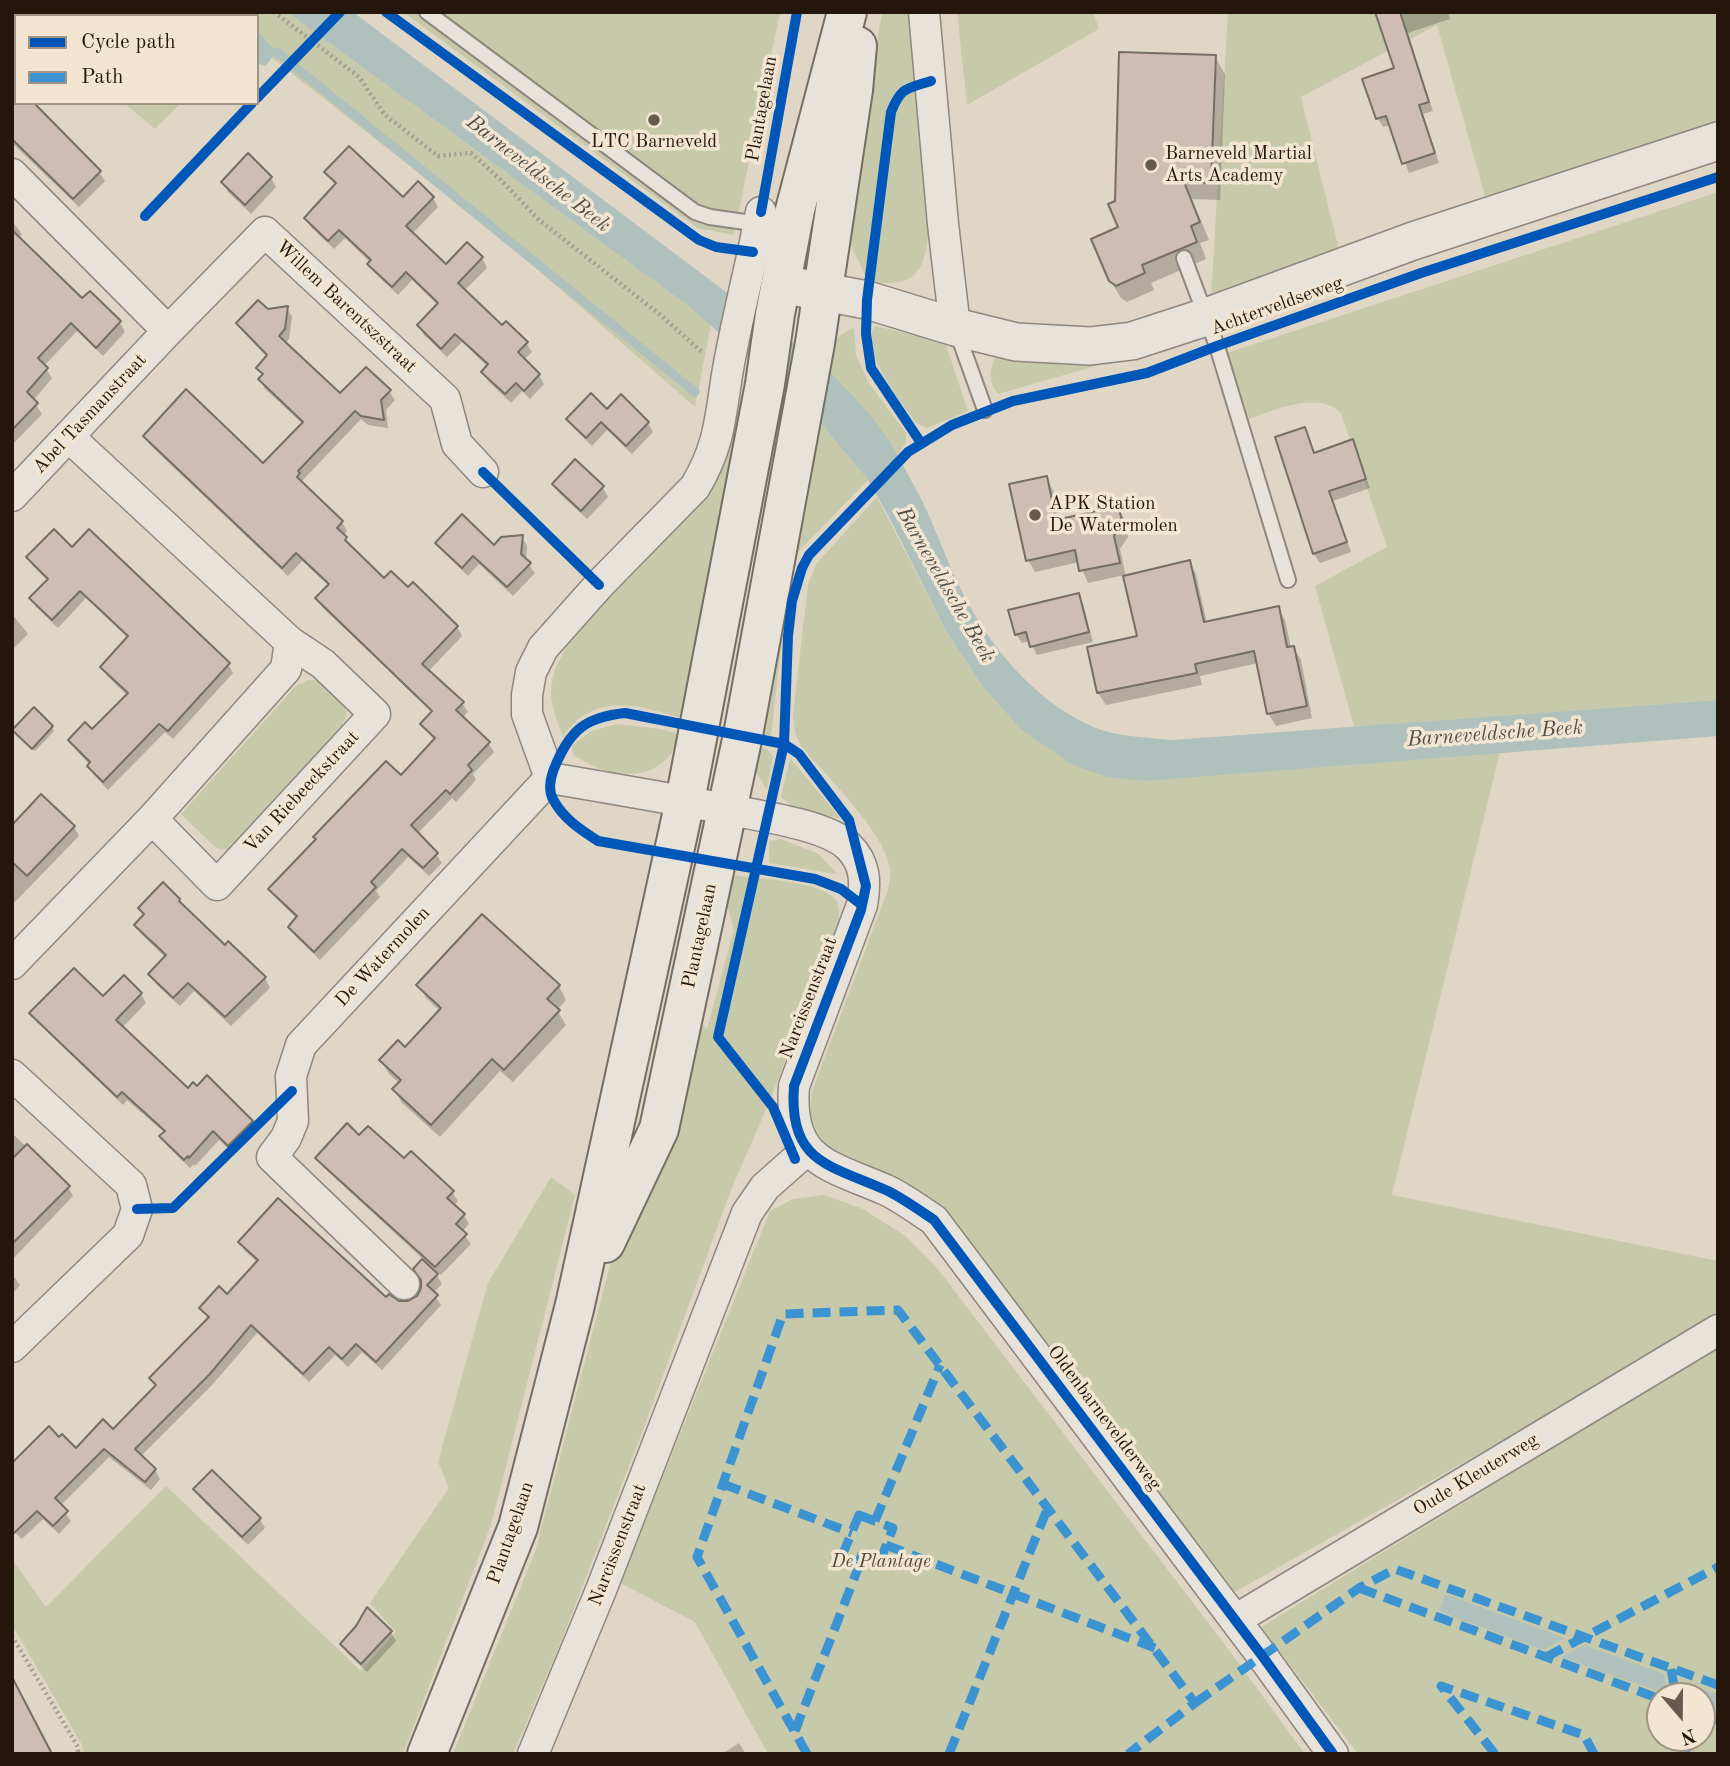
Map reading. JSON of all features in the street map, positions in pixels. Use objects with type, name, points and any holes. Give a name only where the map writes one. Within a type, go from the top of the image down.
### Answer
[{"type":"main road","name":"Plantagelaan","points":[[427,1754],[518,1527],[575,1305],[685,801],[765,384],[768,291],[795,210],[847,12]]},
{"type":"main road","name":"Plantagelaan","points":[[575,1305],[659,1129],[727,810],[815,343],[853,90],[860,12]]},
{"type":"street","points":[[924,12],[955,327]]},
{"type":"street","name":"Achterveldseweg","points":[[768,291],[822,292],[867,300],[955,327],[1016,342],[1090,346],[1132,341],[1206,317],[1413,241],[1718,141]]},
{"type":"street","points":[[12,174],[168,331]]},
{"type":"street","name":"Plantagelaan","points":[[550,778],[527,714],[531,672],[543,648],[599,585],[695,487],[712,455],[720,427],[730,361],[768,291],[760,218]]},
{"type":"street","name":"Willem Barentszstraat","points":[[168,331],[265,232],[445,399],[457,444],[483,472]]},
{"type":"street","name":"Abel Tasmanstraat","points":[[12,496],[168,331]]},
{"type":"street","name":"Van Riebeeckstraat","points":[[69,437],[290,642],[323,664],[375,714],[217,885],[152,819]]},
{"type":"street","points":[[12,964],[152,819],[286,670],[290,642]]},
{"type":"street","points":[[550,778],[727,810]]},
{"type":"street","name":"De Watermolen","points":[[404,1284],[272,1157],[286,1138],[293,1121],[291,1076],[296,1058],[300,1045],[550,778]]},
{"type":"street","name":"Narcissenstraat","points":[[533,1754],[601,1590],[747,1213],[765,1187],[808,1149],[795,1128],[794,1086],[862,905],[866,886],[859,858],[832,834],[769,817],[727,810]]},
{"type":"street","points":[[12,1075],[131,1185],[136,1209],[128,1235],[12,1347]]},
{"type":"street","name":"Oldenbarnevelderweg","points":[[808,1149],[827,1166],[891,1192],[934,1220],[1333,1754]]},
{"type":"street","name":"Oude Kleuterweg","points":[[1235,1620],[1718,1330]]},
{"type":"lane","points":[[427,12],[695,212],[710,217],[760,218]]},
{"type":"lane","points":[[1184,258],[1217,346],[1288,580]]},
{"type":"lane","points":[[955,327],[985,410]]},
{"type":"path","points":[[274,12],[359,77],[385,116],[438,156],[471,153],[539,220],[658,313],[730,361]]},
{"type":"path","points":[[12,1636],[78,1748],[78,1754]]},
{"type":"green space","points":[[14,12],[72,14],[16,14]]},
{"type":"green space","points":[[133,12],[287,12],[711,324],[695,407],[504,240],[272,58],[277,52],[259,32],[259,14]]},
{"type":"green space","name":"LTC Barneveld","points":[[403,12],[780,12],[734,235],[697,228]]},
{"type":"green space","points":[[882,12],[908,12],[929,227],[924,258],[917,272],[897,283],[875,283],[865,275],[846,235]]},
{"type":"green space","points":[[957,12],[1093,12],[1099,29],[967,105]]},
{"type":"green space","points":[[1228,12],[1718,12],[1718,124],[1485,196],[1437,25],[1301,97],[1339,249],[1211,296]]},
{"type":"green space","points":[[126,105],[179,105],[155,129]]},
{"type":"green space","points":[[1718,192],[1718,700],[1354,727],[1315,586],[1387,547],[1341,413],[1331,406],[1309,402],[1249,419],[1227,353]]},
{"type":"green space","points":[[875,326],[945,342],[968,411],[927,428],[916,423],[877,362],[871,336]]},
{"type":"green space","points":[[854,328],[856,355],[869,383],[906,433],[906,443],[897,455],[881,430],[822,364],[838,337]]},
{"type":"green space","points":[[995,357],[1065,365],[1109,362],[998,394],[990,376]]},
{"type":"green space","points":[[756,379],[688,715],[681,718],[632,706],[602,708],[575,722],[563,736],[551,694],[559,661],[574,634],[671,531],[729,430],[739,405]]},
{"type":"green space","points":[[813,414],[868,480],[797,553],[791,565],[771,736],[753,735]]},
{"type":"green space","points":[[877,497],[946,631],[983,687],[1146,781],[1500,752],[1392,1195],[1718,1261],[1718,1313],[1593,1389],[1235,1592],[941,1206],[838,1155],[823,1141],[814,1126],[811,1108],[813,1088],[886,895],[890,868],[877,837],[866,821],[801,746],[795,733],[793,715],[808,584],[816,564]]},
{"type":"green space","points":[[308,680],[322,680],[338,692],[347,714],[339,732],[230,849],[221,850],[181,814],[295,687]]},
{"type":"green space","points":[[617,724],[661,729],[681,735],[660,765],[640,773],[603,770],[573,755],[572,746],[591,731]]},
{"type":"green space","points":[[752,747],[767,749],[773,757],[767,790],[753,768]]},
{"type":"green space","points":[[790,758],[841,819],[792,806],[781,797]]},
{"type":"green space","points":[[781,839],[819,854],[837,874],[769,863],[769,841]]},
{"type":"green space","points":[[734,875],[817,888],[835,899],[839,921],[768,1105],[731,1190],[643,1430],[559,1647],[513,1754],[453,1754],[535,1552],[609,1269],[694,1017],[707,1029],[734,929],[726,902]]},
{"type":"green space","points":[[551,1177],[575,1195],[491,1525],[403,1754],[83,1754],[82,1745],[12,1625],[12,1559],[46,1607],[166,1486],[361,1671],[396,1632],[370,1603],[449,1488],[438,1462],[488,1283]]},
{"type":"green space","name":"De Plantage","points":[[824,1195],[863,1209],[904,1235],[937,1268],[1223,1642],[1305,1754],[768,1754],[695,1622],[620,1583],[770,1211],[793,1199]]},
{"type":"green space","points":[[1718,1347],[1718,1754],[1358,1754],[1261,1627]]},
{"type":"water","points":[[70,12],[134,14],[72,14]]},
{"type":"water","name":"Barneveldsche Beek","points":[[287,12],[353,12],[822,364],[863,407],[902,463],[923,502],[969,604],[996,646],[1029,683],[1068,713],[1089,725],[1119,734],[1172,740],[1718,700],[1718,736],[1146,781],[1107,777],[1073,765],[1022,730],[983,687],[946,631],[868,480],[813,414],[687,305]]},
{"type":"water","points":[[259,32],[277,52],[265,66],[259,64]]},
{"type":"water","points":[[1445,1594],[1565,1638],[1543,1650],[1439,1611]]},
{"type":"water","points":[[1584,1645],[1664,1674],[1665,1682],[1646,1682],[1646,1687],[1561,1657]]},
{"type":"water","points":[[1716,1693],[1718,1694],[1718,1713],[1716,1712]]},
{"type":"building","points":[[1375,12],[1400,12],[1429,102],[1419,105],[1435,153],[1402,164],[1386,116],[1376,119],[1362,79],[1394,68]]},
{"type":"building","points":[[1119,52],[1216,55],[1211,183],[1184,182],[1200,222],[1191,226],[1197,242],[1142,265],[1145,273],[1116,286],[1109,281],[1091,239],[1118,227],[1108,204],[1115,201]]},
{"type":"building","points":[[12,103],[36,105],[101,171],[73,199],[12,139]]},
{"type":"building","points":[[349,146],[403,197],[418,181],[434,197],[406,226],[446,264],[467,242],[483,257],[458,283],[502,325],[506,321],[528,342],[518,352],[540,374],[524,391],[516,383],[505,394],[481,372],[488,364],[455,334],[441,349],[417,325],[438,303],[406,272],[392,287],[367,264],[371,260],[339,230],[328,241],[304,218],[336,183],[324,172]]},
{"type":"building","points":[[248,153],[272,177],[245,205],[221,182]]},
{"type":"building","points":[[12,230],[82,298],[90,291],[121,321],[96,348],[71,323],[38,358],[48,368],[27,392],[38,403],[12,430]]},
{"type":"building","points":[[258,300],[268,309],[288,306],[285,329],[279,336],[340,393],[366,367],[391,390],[381,400],[384,420],[361,416],[355,411],[298,471],[300,473],[297,477],[343,521],[337,528],[347,537],[345,540],[384,578],[391,571],[408,587],[413,582],[458,626],[422,664],[464,702],[456,710],[490,742],[468,765],[472,770],[450,794],[446,790],[411,825],[438,853],[423,868],[402,849],[371,882],[376,887],[314,952],[288,927],[297,916],[268,889],[316,839],[313,837],[386,761],[401,775],[435,738],[420,724],[432,711],[315,598],[329,584],[296,553],[282,568],[143,436],[186,389],[263,463],[303,422],[258,379],[263,374],[256,368],[267,355],[236,323]]},
{"type":"building","points":[[591,393],[607,409],[621,394],[649,422],[626,446],[601,422],[586,438],[566,419]]},
{"type":"building","points":[[1305,427],[1314,453],[1353,439],[1366,479],[1329,491],[1347,542],[1313,554],[1275,437]]},
{"type":"building","points":[[575,459],[604,486],[581,511],[552,484]]},
{"type":"building","points":[[1047,476],[1056,520],[1118,506],[1123,524],[1114,536],[1120,563],[1079,571],[1075,550],[1026,561],[1009,484]]},
{"type":"building","points":[[462,514],[494,545],[501,537],[523,535],[521,554],[531,563],[507,587],[473,556],[462,568],[435,543]]},
{"type":"building","points":[[54,529],[72,547],[89,529],[230,663],[168,731],[159,724],[103,782],[87,766],[90,762],[68,740],[85,722],[92,729],[128,693],[100,667],[128,636],[80,591],[52,620],[29,598],[48,579],[26,557]]},
{"type":"building","points":[[1190,560],[1204,622],[1279,606],[1287,647],[1294,646],[1307,706],[1267,714],[1254,651],[1195,664],[1197,673],[1097,693],[1087,647],[1137,636],[1123,576]]},
{"type":"building","points":[[1079,593],[1089,632],[1030,647],[1026,632],[1015,635],[1008,610]]},
{"type":"building","points":[[34,707],[53,726],[32,749],[12,730]]},
{"type":"building","points":[[41,794],[75,826],[27,876],[12,862],[12,825]]},
{"type":"building","points":[[163,882],[225,945],[228,941],[266,977],[225,1017],[188,983],[173,998],[148,974],[166,955],[134,925],[144,914],[138,908]]},
{"type":"building","points":[[482,914],[560,985],[547,999],[560,1010],[504,1070],[492,1059],[431,1125],[392,1089],[401,1080],[379,1060],[398,1040],[405,1047],[441,1008],[416,985]]},
{"type":"building","points":[[74,968],[103,996],[124,975],[142,993],[116,1020],[188,1088],[193,1082],[197,1086],[207,1075],[253,1121],[228,1146],[213,1131],[189,1158],[188,1156],[184,1160],[159,1136],[165,1131],[122,1092],[117,1097],[29,1013]]},
{"type":"building","points":[[347,1123],[359,1135],[368,1126],[404,1158],[411,1151],[454,1191],[447,1198],[465,1214],[456,1224],[467,1234],[435,1267],[315,1158]]},
{"type":"building","points":[[27,1144],[70,1186],[12,1244],[12,1159]]},
{"type":"building","points":[[278,1198],[386,1297],[389,1294],[399,1301],[408,1301],[417,1296],[421,1280],[413,1269],[422,1259],[438,1274],[427,1285],[438,1295],[376,1362],[356,1344],[342,1359],[329,1347],[303,1374],[251,1325],[209,1375],[135,1449],[156,1469],[145,1482],[104,1449],[55,1498],[68,1511],[53,1526],[37,1511],[12,1535],[12,1463],[49,1426],[59,1437],[62,1434],[76,1448],[103,1419],[113,1429],[156,1385],[149,1378],[209,1317],[199,1308],[219,1286],[227,1294],[258,1260],[238,1242]]},
{"type":"building","points":[[212,1470],[261,1518],[242,1537],[193,1489]]},
{"type":"building","points":[[367,1607],[392,1631],[361,1664],[340,1644],[356,1626]]},
{"type":"building","points":[[12,1677],[52,1754],[12,1754]]},
{"type":"waterway","points":[[259,52],[277,52],[695,392]]},
{"type":"marked path","points":[[807,1754],[697,1557],[783,1314],[898,1310],[1195,1703],[1128,1754]]},
{"type":"marked path","points":[[875,1521],[940,1365]]},
{"type":"marked path","points":[[723,1484],[852,1533]]},
{"type":"marked path","points":[[949,1754],[1048,1507]]},
{"type":"marked path","points":[[859,1515],[893,1528],[879,1564],[844,1551],[859,1515]]},
{"type":"marked path","points":[[886,1545],[1155,1648]]},
{"type":"marked path","points":[[795,1731],[862,1558]]},
{"type":"marked path","points":[[1546,1657],[1718,1567]]},
{"type":"marked path","points":[[1195,1703],[1359,1588],[1395,1569],[1718,1685]]},
{"type":"marked path","points":[[1359,1588],[1646,1694]]},
{"type":"marked path","points":[[1671,1669],[1673,1682]]},
{"type":"marked path","points":[[1495,1754],[1441,1686],[1584,1735],[1594,1754]]},
{"type":"cycle path","points":[[259,96],[340,12]]},
{"type":"cycle path","points":[[386,12],[699,240],[716,247],[753,252]]},
{"type":"cycle path","points":[[761,212],[797,12]]},
{"type":"cycle path","points":[[921,443],[871,368],[866,334],[867,300],[891,112],[901,93],[931,81]]},
{"type":"cycle path","points":[[145,216],[250,105]]},
{"type":"cycle path","points":[[795,1159],[773,1107],[718,1037],[784,744],[792,601],[809,555],[908,452],[952,425],[1013,401],[1147,373],[1421,273],[1718,177]]},
{"type":"cycle path","points":[[483,472],[599,585]]},
{"type":"cycle path","points":[[862,905],[841,889],[815,879],[598,841],[568,819],[558,807],[550,787],[554,768],[568,742],[582,727],[600,718],[625,713],[784,744],[799,754],[849,820],[866,886],[861,910],[794,1086],[794,1112],[798,1131],[806,1146],[817,1158],[831,1167],[888,1191],[934,1220],[1333,1754]]},
{"type":"cycle path","points":[[137,1209],[173,1208],[292,1091]]},
{"type":"place","name":"LTC Barneveld","points":[[654,120]]},
{"type":"place","name":"Barneveld Martial Arts Academy","points":[[1151,165]]},
{"type":"place","name":"APK Station De Watermolen","points":[[1035,515]]}]
